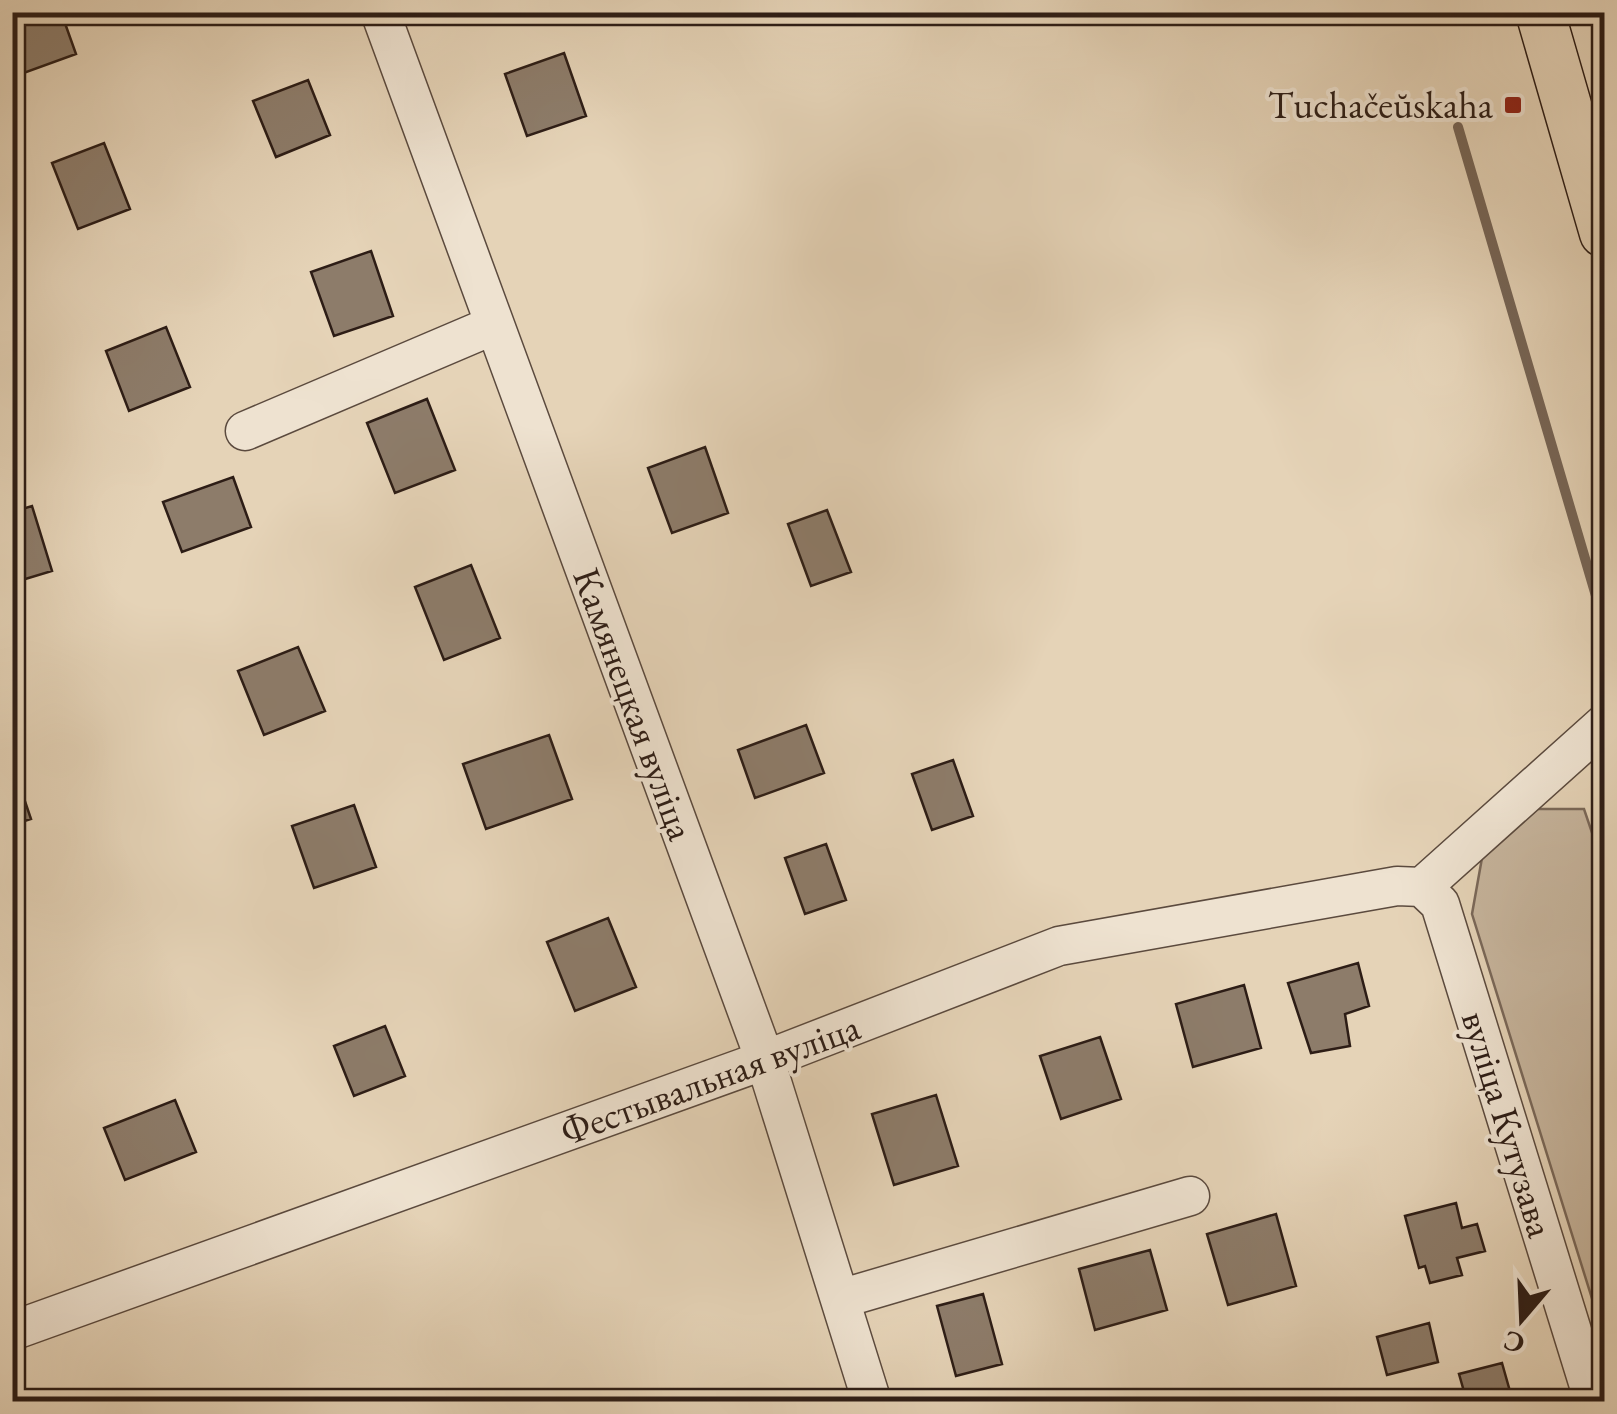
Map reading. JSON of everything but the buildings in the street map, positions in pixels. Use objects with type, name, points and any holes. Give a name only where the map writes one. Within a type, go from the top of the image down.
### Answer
[{"type":"main road","points":[[1540,12],[1604,233]]},
{"type":"street","name":"Камянецкая вуліца","points":[[380,12],[765,1060],[872,1402]]},
{"type":"street","points":[[246,430],[494,325]]},
{"type":"street","points":[[1431,896],[1604,724]]},
{"type":"street","name":"Фестывальная вуліца","points":[[12,1330],[765,1060],[1059,946],[1380,889],[1431,896]]},
{"type":"street","name":"вуліца Кутузава","points":[[1431,896],[1594,1402]]},
{"type":"street","points":[[840,1298],[1190,1196]]},
{"type":"shaded area","points":[[1537,809],[1584,809],[1604,868],[1604,1337],[1472,914],[1482,858]]},
{"type":"waterway","points":[[1458,127],[1604,623]]},
{"type":"place","name":"Tuchačeŭskaha","points":[[1513,105]]}]
